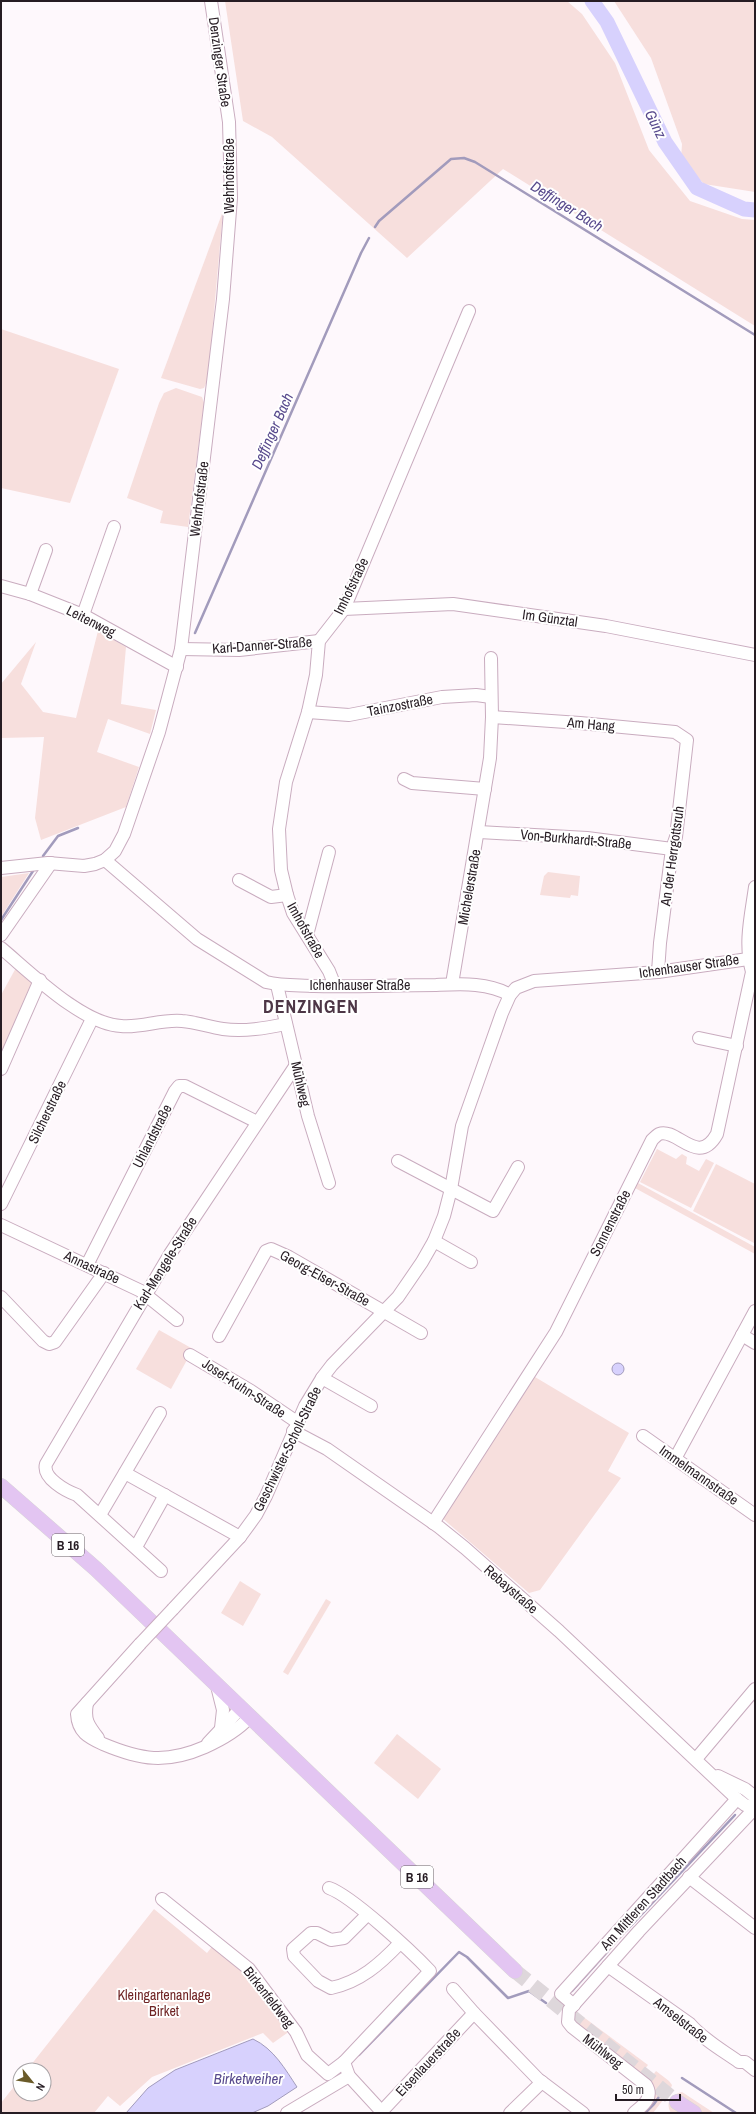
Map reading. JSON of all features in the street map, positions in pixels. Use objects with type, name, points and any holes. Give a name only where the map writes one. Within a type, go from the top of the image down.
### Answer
[{"type":"main road","name":"B 16","points":[[1,1486],[96,1569],[515,1971]]},
{"type":"main road","points":[[677,2102],[694,2113]]},
{"type":"street","name":"Denzinger Straße","points":[[211,1],[229,122]]},
{"type":"street","name":"Wehrhofstraße","points":[[105,860],[115,851],[124,834],[159,732],[181,649],[223,299],[231,198],[229,122]]},
{"type":"street","name":"Imhofstraße","points":[[335,986],[329,971],[293,913],[287,895],[281,870],[279,829],[286,782],[308,712],[316,675],[319,641],[344,609],[469,311]]},
{"type":"street","points":[[83,615],[114,527]]},
{"type":"street","points":[[30,594],[46,550]]},
{"type":"street","name":"Leitenweg","points":[[1,586],[30,594],[83,615],[177,666]]},
{"type":"street","name":"Im Günztal","points":[[344,609],[452,604],[606,626],[755,655]]},
{"type":"street","name":"Karl-Danner-Straße","points":[[181,649],[239,650],[319,641]]},
{"type":"street","name":"Michelerstraße","points":[[452,984],[479,832],[490,758],[492,717],[491,658]]},
{"type":"street","name":"Tainzostraße","points":[[308,712],[349,715],[442,697],[476,695],[491,697]]},
{"type":"street","name":"Am Hang","points":[[492,717],[675,732],[687,740]]},
{"type":"street","name":"An der Herrgottsruh","points":[[658,972],[660,943],[672,849],[677,830],[687,740]]},
{"type":"street","points":[[404,779],[412,783],[485,789]]},
{"type":"street","name":"Von-Burkhardt-Straße","points":[[479,832],[587,838],[672,849]]},
{"type":"street","points":[[307,935],[329,852]]},
{"type":"street","points":[[1,868],[49,863],[84,866],[105,860]]},
{"type":"street","name":"Ichenhauser Straße","points":[[105,860],[197,940],[256,977],[277,984],[335,986],[452,984],[483,986],[498,989],[510,995],[522,984],[534,981],[658,972],[751,958]]},
{"type":"street","points":[[1,935],[49,863]]},
{"type":"street","name":"Imhofstraße","points":[[239,880],[271,896],[287,895]]},
{"type":"street","name":"Sonnenstraße","points":[[433,1523],[556,1332],[652,1140],[659,1134],[665,1134],[693,1147],[701,1148],[712,1143],[717,1134],[752,972],[751,958],[747,942],[755,887]]},
{"type":"street","points":[[1,948],[69,1004],[92,1019],[122,1026],[172,1020],[188,1021],[223,1029],[238,1030],[286,1024]]},
{"type":"street","points":[[1,1069],[40,980]]},
{"type":"street","name":"Mühlweg","points":[[277,984],[308,1116],[329,1183]]},
{"type":"street","name":"Geschwister-Scholl-Straße","points":[[87,1703],[240,1537],[256,1515],[266,1496],[295,1426],[312,1392],[332,1365],[385,1312],[410,1282],[434,1241],[444,1216],[451,1189],[462,1126],[490,1043],[510,995]]},
{"type":"street","name":"Silcherstraße","points":[[1,1204],[92,1019]]},
{"type":"street","points":[[699,1038],[737,1046]]},
{"type":"street","name":"Karl-Mengele-Straße","points":[[100,1515],[77,1495],[66,1490],[47,1474],[45,1468],[63,1433],[145,1294],[196,1213],[203,1207],[257,1122],[296,1065]]},
{"type":"street","name":"Uhlandstraße","points":[[87,1265],[179,1086],[185,1086],[257,1122]]},
{"type":"street","points":[[398,1161],[493,1211],[518,1167]]},
{"type":"street","name":"Annastraße","points":[[3,1230],[87,1265],[145,1294],[177,1320]]},
{"type":"street","points":[[434,1241],[471,1262]]},
{"type":"street","name":"Georg-Elser-Straße","points":[[219,1336],[266,1251],[271,1248],[385,1312]]},
{"type":"street","points":[[1,1297],[43,1342],[49,1344],[55,1342],[104,1273]]},
{"type":"street","points":[[676,1458],[755,1311]]},
{"type":"street","points":[[385,1312],[421,1333]]},
{"type":"street","points":[[742,1335],[755,1343]]},
{"type":"street","name":"Josef-Kuhn-Straße","points":[[190,1355],[251,1390],[295,1426]]},
{"type":"street","name":"Geschwister-Scholl-Straße","points":[[322,1378],[371,1406]]},
{"type":"street","points":[[160,1413],[100,1515],[161,1571]]},
{"type":"street","name":"Rebaystraße","points":[[295,1426],[433,1523],[559,1631],[737,1799],[746,1806],[755,1807]]},
{"type":"street","name":"Immelmannstraße","points":[[643,1436],[755,1515]]},
{"type":"street","points":[[125,1473],[240,1537]]},
{"type":"street","points":[[136,1547],[165,1496]]},
{"type":"street","points":[[217,1686],[223,1710],[221,1728]]},
{"type":"street","points":[[696,1759],[755,1688]]},
{"type":"street","points":[[87,1703],[77,1714],[78,1722],[83,1733],[103,1744],[127,1754],[157,1759],[177,1757],[194,1752],[217,1742],[240,1728],[246,1713]]},
{"type":"street","points":[[87,1703],[85,1715],[89,1727],[103,1744]]},
{"type":"street","points":[[204,1747],[221,1728],[246,1713]]},
{"type":"street","name":"Rebaystraße","points":[[709,1772],[745,1789],[755,1797]]},
{"type":"street","name":"Am Mittleren Stadtbach","points":[[574,2005],[561,1994],[737,1799]]},
{"type":"street","name":"Am Mittleren Stadtbach","points":[[568,2022],[569,2010],[689,1877],[755,1807]]},
{"type":"street","points":[[689,1877],[755,1928]]},
{"type":"street","points":[[328,2074],[344,2062],[430,1971],[367,1915],[338,1892],[330,1888]]},
{"type":"street","name":"Birkenfeldweg","points":[[162,1899],[249,1969],[296,2032],[307,2055],[328,2074],[332,2085]]},
{"type":"street","points":[[367,1915],[344,1938],[331,1940],[317,1933],[308,1934],[293,1949],[294,1956],[318,1981],[332,1988],[347,1985],[377,1966],[400,1943]]},
{"type":"street","name":"Amselstraße","points":[[608,1966],[690,2024],[701,2036],[712,2044],[739,2062],[745,2062],[755,2070]]},
{"type":"street","points":[[454,1989],[474,2013],[542,2082],[583,2113]]},
{"type":"street","name":"Eisenlauerstraße","points":[[383,2112],[474,2013]]},
{"type":"street","name":"Mühlweg","points":[[568,2022],[643,2082],[648,2089],[648,2098],[634,2113]]},
{"type":"street","points":[[344,2062],[349,2076],[383,2112]]},
{"type":"street","points":[[287,2113],[349,2076]]},
{"type":"street","points":[[510,2113],[542,2082]]},
{"type":"green space","points":[[225,1],[567,1],[582,14],[615,63],[649,150],[690,201],[742,219],[755,220],[755,326],[503,169],[407,258],[272,137],[243,121]]},
{"type":"green space","points":[[614,1],[755,1],[755,192],[704,184],[681,159],[682,144],[651,58]]},
{"type":"green space","points":[[223,211],[208,379],[204,388],[200,389],[161,378]]},
{"type":"green space","points":[[1,329],[119,369],[70,503],[1,488]]},
{"type":"green space","points":[[176,388],[202,397],[204,403],[188,527],[160,523],[163,511],[127,498],[159,403],[164,393]]},
{"type":"green space","points":[[98,631],[126,647],[121,704],[156,710],[150,734],[108,719],[97,752],[139,767],[126,807],[41,840],[35,818],[44,737],[1,738],[1,684],[36,642],[21,684],[43,712],[76,718]]},
{"type":"green space","points":[[548,872],[580,876],[578,896],[571,895],[570,898],[540,895],[544,876]]},
{"type":"green space","points":[[29,873],[1,917],[1,877]]},
{"type":"green space","points":[[17,966],[32,980],[34,985],[1,1057],[1,995]]},
{"type":"green space","points":[[657,1149],[676,1159],[682,1154],[687,1157],[686,1164],[699,1171],[706,1159],[714,1163],[691,1208],[640,1182]]},
{"type":"green space","points":[[716,1164],[755,1184],[754,1243],[693,1211]]},
{"type":"green space","points":[[638,1183],[755,1247],[755,1254],[635,1188]]},
{"type":"green space","points":[[159,1330],[193,1349],[171,1389],[136,1369]]},
{"type":"green space","points":[[535,1377],[629,1433],[608,1471],[621,1478],[540,1590],[529,1593],[442,1518]]},
{"type":"green space","points":[[240,1581],[261,1594],[243,1626],[221,1613]]},
{"type":"green space","points":[[326,1599],[331,1602],[288,1675],[283,1672]]},
{"type":"green space","points":[[397,1734],[441,1769],[418,1799],[374,1763]]},
{"type":"green space","name":"Kleingartenanlage Birket","points":[[154,1909],[207,1953],[214,1944],[246,1970],[290,2031],[273,2043],[263,2033],[152,2077],[120,2106],[108,2096],[94,2113],[1,2113],[1,2103],[12,2089],[12,2102],[52,2102],[52,2062],[33,2062]]},
{"type":"green space","points":[[574,2010],[648,2065],[640,2075],[572,2020]]},
{"type":"green space","points":[[656,2071],[672,2085],[670,2091],[653,2113],[641,2113],[646,2108],[644,2078],[647,2074],[653,2075]]},
{"type":"green space","points":[[682,2092],[714,2113],[700,2113],[675,2106],[679,2113],[671,2113],[669,2109],[670,2100],[675,2095]]},
{"type":"water","points":[[618,1363],[622,1365],[624,1369],[622,1373],[618,1375],[614,1373],[612,1369],[614,1365]]},
{"type":"water","name":"Birketweiher","points":[[253,2039],[273,2054],[297,2087],[268,2106],[252,2113],[126,2113],[148,2088],[175,2070]]},
{"type":"waterway","name":"Günz","points":[[592,1],[607,22],[665,142],[697,188],[744,209],[755,210]]},
{"type":"waterway","name":"Deffinger Bach","points":[[375,227],[379,221],[451,159],[464,158],[475,162],[755,335]]},
{"type":"waterway","name":"Deffinger Bach","points":[[195,633],[361,253],[369,238]]},
{"type":"waterway","name":"Deffinger Bach","points":[[43,856],[58,836],[78,828]]},
{"type":"waterway","name":"Deffinger Bach","points":[[1,920],[33,871]]},
{"type":"waterway","points":[[626,1931],[735,1815]]},
{"type":"waterway","points":[[572,1991],[608,1951]]},
{"type":"waterway","points":[[359,2055],[459,1952],[467,1957],[508,1998],[529,1991],[546,2003]]},
{"type":"waterway","points":[[552,2008],[555,2010],[560,2004]]},
{"type":"waterway","points":[[682,2078],[736,2113]]},
{"type":"waterway","points":[[645,2113],[654,2104],[666,2087]]},
{"type":"tunnel","points":[[515,1971],[677,2102]]},
{"type":"district","name":"DENZINGEN","points":[[311,1006]]}]
